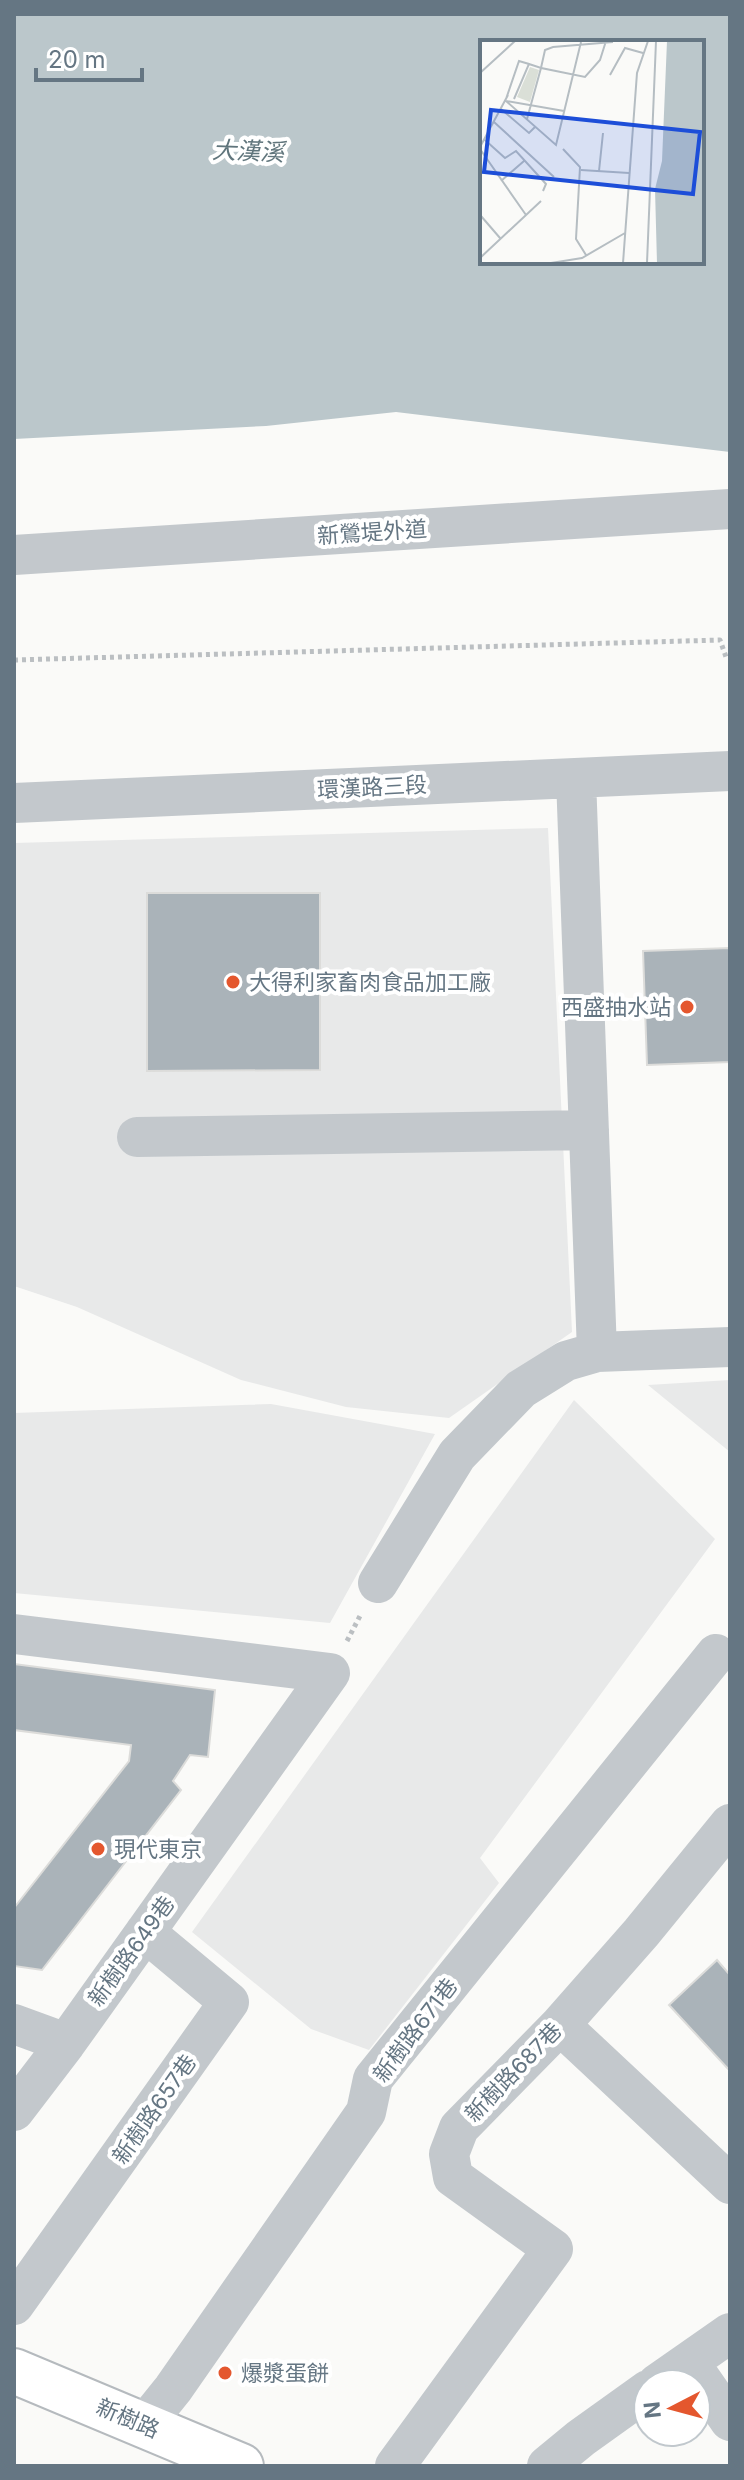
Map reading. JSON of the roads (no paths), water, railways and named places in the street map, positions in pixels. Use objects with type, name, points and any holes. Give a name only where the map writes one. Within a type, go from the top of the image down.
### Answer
[{"type":"main road","name":"新樹路","points":[[14,2371],[241,2466]]},
{"type":"street","name":"新鶯堤外道","points":[[14,555],[730,509]]},
{"type":"street","name":"環漢路三段","points":[[14,803],[730,771]]},
{"type":"street","points":[[576,778],[597,1352]]},
{"type":"street","points":[[137,1137],[589,1130]]},
{"type":"street","points":[[378,1583],[457,1455],[521,1389],[566,1361],[597,1352],[730,1347]]},
{"type":"street","name":"新樹路649巷","points":[[14,1634],[330,1673],[14,2111]]},
{"type":"street","name":"新樹路671巷","points":[[144,2425],[173,2389],[366,2112],[373,2079],[716,1654]]},
{"type":"street","name":"新樹路687巷","points":[[395,2466],[553,2249],[453,2177],[449,2154],[459,2128],[560,2025],[641,1933],[730,1824]]},
{"type":"street","name":"新樹路657巷","points":[[14,2305],[229,2002],[145,1932]]},
{"type":"street","points":[[14,2024],[66,2043]]},
{"type":"street","points":[[560,2025],[730,2184]]},
{"type":"street","points":[[680,2368],[730,2333]]},
{"type":"street","points":[[547,2466],[632,2401]]},
{"type":"street","points":[[712,2406],[730,2421]]},
{"type":"water","name":"大漢溪","points":[[14,14],[730,14],[730,452],[396,412],[266,426],[14,439]]},
{"type":"place","name":"大得利家畜肉食品加工廠","points":[[233,982]]},
{"type":"place","name":"西盛抽水站","points":[[687,1007]]},
{"type":"place","name":"現代東京","points":[[98,1849]]},
{"type":"place","name":"爆漿蛋餅","points":[[225,2373]]}]
